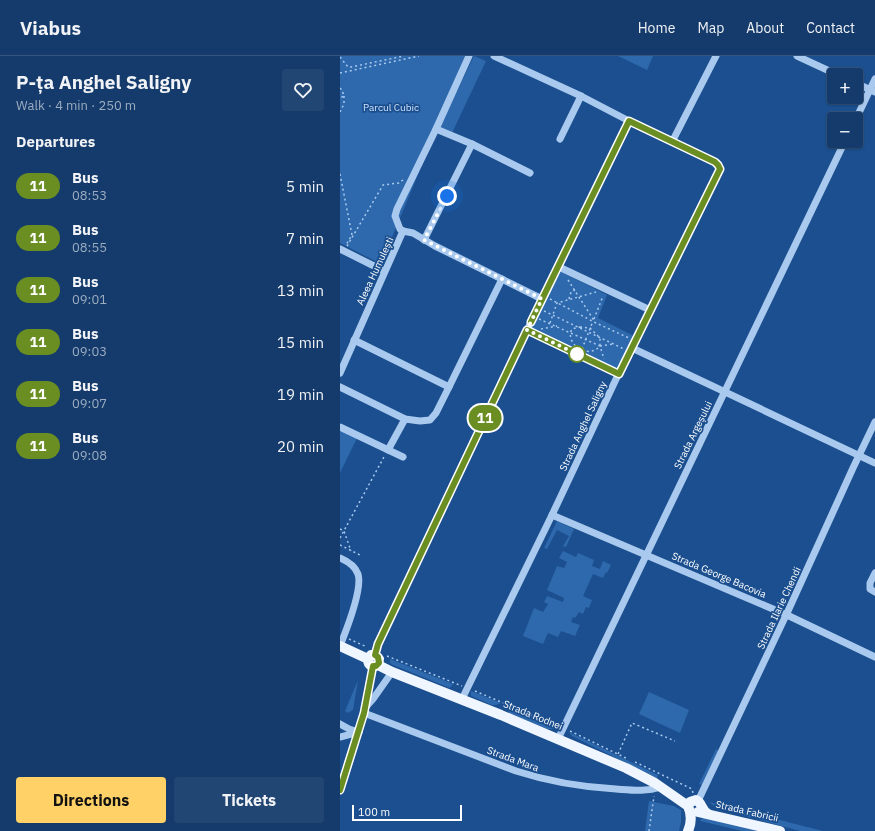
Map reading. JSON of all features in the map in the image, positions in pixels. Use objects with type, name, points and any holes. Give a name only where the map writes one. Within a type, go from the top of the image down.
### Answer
[{"type":"main road","name":"Strada Rodnei","points":[[341,643],[374,658],[392,672],[558,738],[626,768],[662,787],[674,797],[696,808]]},
{"type":"main road","points":[[688,831],[696,808]]},
{"type":"main road","name":"Strada Fabricii","points":[[696,808],[780,831]]},
{"type":"street","points":[[403,231],[400,229],[395,216],[469,56]]},
{"type":"street","points":[[494,56],[581,96],[672,142],[716,56]]},
{"type":"street","points":[[797,56],[827,70]]},
{"type":"street","points":[[860,112],[873,91],[875,79]]},
{"type":"street","points":[[863,86],[873,91]]},
{"type":"street","points":[[560,139],[581,96]]},
{"type":"street","points":[[340,790],[365,710],[374,658],[378,644],[527,330],[544,298],[629,121]]},
{"type":"street","points":[[436,129],[472,144],[530,174]]},
{"type":"street","name":"Strada Anghel Saligny","points":[[462,699],[552,515],[619,374],[629,349],[720,169],[715,162],[672,142]]},
{"type":"street","points":[[424,240],[472,144]]},
{"type":"street","name":"Strada Argeșului","points":[[558,738],[843,148]]},
{"type":"street","name":"Aleea Humulești","points":[[340,373],[403,231],[413,233],[502,279],[544,298]]},
{"type":"street","points":[[342,250],[384,271]]},
{"type":"street","points":[[559,266],[650,310]]},
{"type":"street","points":[[340,387],[405,419],[420,421],[430,420],[436,413],[502,279]]},
{"type":"street","points":[[527,330],[619,374]]},
{"type":"street","points":[[354,340],[449,387]]},
{"type":"street","points":[[629,349],[725,392],[875,463]]},
{"type":"street","points":[[388,450],[405,419]]},
{"type":"street","name":"Strada Ilarie Chendi","points":[[696,808],[787,615],[875,422]]},
{"type":"street","points":[[340,427],[403,457]]},
{"type":"street","name":"Strada George Bacovia","points":[[552,515],[787,615],[875,657]]},
{"type":"street","points":[[340,558],[352,566],[357,572],[360,585],[341,643]]},
{"type":"street","points":[[875,573],[870,583],[870,588],[875,592]]},
{"type":"street","points":[[365,710],[392,672]]},
{"type":"street","name":"Strada Mara","points":[[365,710],[516,771],[537,778],[559,783],[592,787],[643,790],[651,790],[662,787]]},
{"type":"street","points":[[340,724],[359,732]]},
{"type":"street","points":[[340,737],[359,732]]},
{"type":"path","points":[[351,67],[404,56]]},
{"type":"path","points":[[340,73],[419,56]]},
{"type":"path","points":[[340,57],[348,66],[351,67],[352,70]]},
{"type":"path","points":[[340,88],[344,96],[344,104],[340,112]]},
{"type":"path","points":[[340,98],[344,96]]},
{"type":"path","points":[[340,174],[352,235],[342,250]]},
{"type":"path","points":[[342,250],[383,185],[399,183],[403,180]]},
{"type":"path","points":[[567,278],[593,320]]},
{"type":"path","points":[[550,323],[557,303],[606,289]]},
{"type":"path","points":[[580,354],[606,289]]},
{"type":"path","points":[[569,299],[571,292],[575,290]]},
{"type":"path","points":[[544,298],[632,339]]},
{"type":"path","points":[[540,310],[614,344],[629,349]]},
{"type":"path","points":[[534,316],[600,346],[614,344]]},
{"type":"path","points":[[527,330],[558,326]]},
{"type":"path","points":[[600,346],[595,351],[589,351],[572,344],[570,338],[572,328],[590,328],[599,337],[600,346],[605,360]]},
{"type":"path","points":[[340,538],[388,450]]},
{"type":"path","points":[[340,529],[344,531],[351,551]]},
{"type":"path","points":[[340,545],[360,555]]},
{"type":"path","points":[[341,643],[366,648],[374,658],[462,686]]},
{"type":"path","points":[[471,689],[563,728],[692,789]]},
{"type":"path","points":[[618,754],[632,723],[675,741]]},
{"type":"path","points":[[649,831],[654,795]]},
{"type":"green space","name":"Parcul Cubic","points":[[340,56],[467,56],[381,264],[340,243]]},
{"type":"green space","points":[[474,56],[486,61],[452,133],[439,128]]},
{"type":"green space","points":[[618,56],[653,56],[647,70]]},
{"type":"green space","points":[[560,271],[607,295],[598,318],[634,336],[616,371],[531,330]]},
{"type":"green space","points":[[340,427],[358,436],[340,473]]},
{"type":"green space","points":[[557,521],[574,529],[566,547],[563,546],[569,536],[557,530],[547,549],[544,548]]},
{"type":"green space","points":[[563,551],[576,557],[578,553],[594,560],[592,566],[600,569],[603,561],[611,565],[603,578],[593,574],[583,596],[592,600],[589,608],[586,607],[583,614],[579,612],[575,618],[573,617],[571,622],[580,625],[575,636],[561,631],[558,637],[548,633],[543,644],[523,636],[534,608],[543,612],[548,604],[544,602],[547,596],[563,602],[564,598],[547,590],[557,566],[564,568],[567,562],[559,558]]},
{"type":"green space","points":[[390,659],[453,684],[450,688],[393,665],[390,663]]},
{"type":"green space","points":[[358,680],[353,710],[348,713],[345,711]]},
{"type":"green space","points":[[471,691],[501,703],[492,705],[471,696]]},
{"type":"green space","points":[[649,692],[689,710],[680,733],[639,714]]},
{"type":"green space","points":[[511,707],[558,727],[547,729],[508,713]]},
{"type":"green space","points":[[569,732],[658,775],[657,778],[572,736]]},
{"type":"green space","points":[[716,749],[719,751],[702,785],[699,784]]},
{"type":"green space","points":[[649,801],[674,806],[681,810],[679,831],[645,831]]},
{"type":"green space","points":[[709,802],[823,831],[800,831],[717,808]]},
{"type":"green space","points":[[705,817],[764,831],[742,831],[700,821]]},
{"type":"bus line","name":"11","points":[[340,790],[359,732],[373,666],[376,666],[380,661],[375,655],[378,644],[527,330],[619,374],[720,169],[718,165],[715,162],[629,121],[531,322]]},
{"type":"route","points":[[447,196],[424,240],[542,299],[527,330],[579,355],[577,354]]}]
